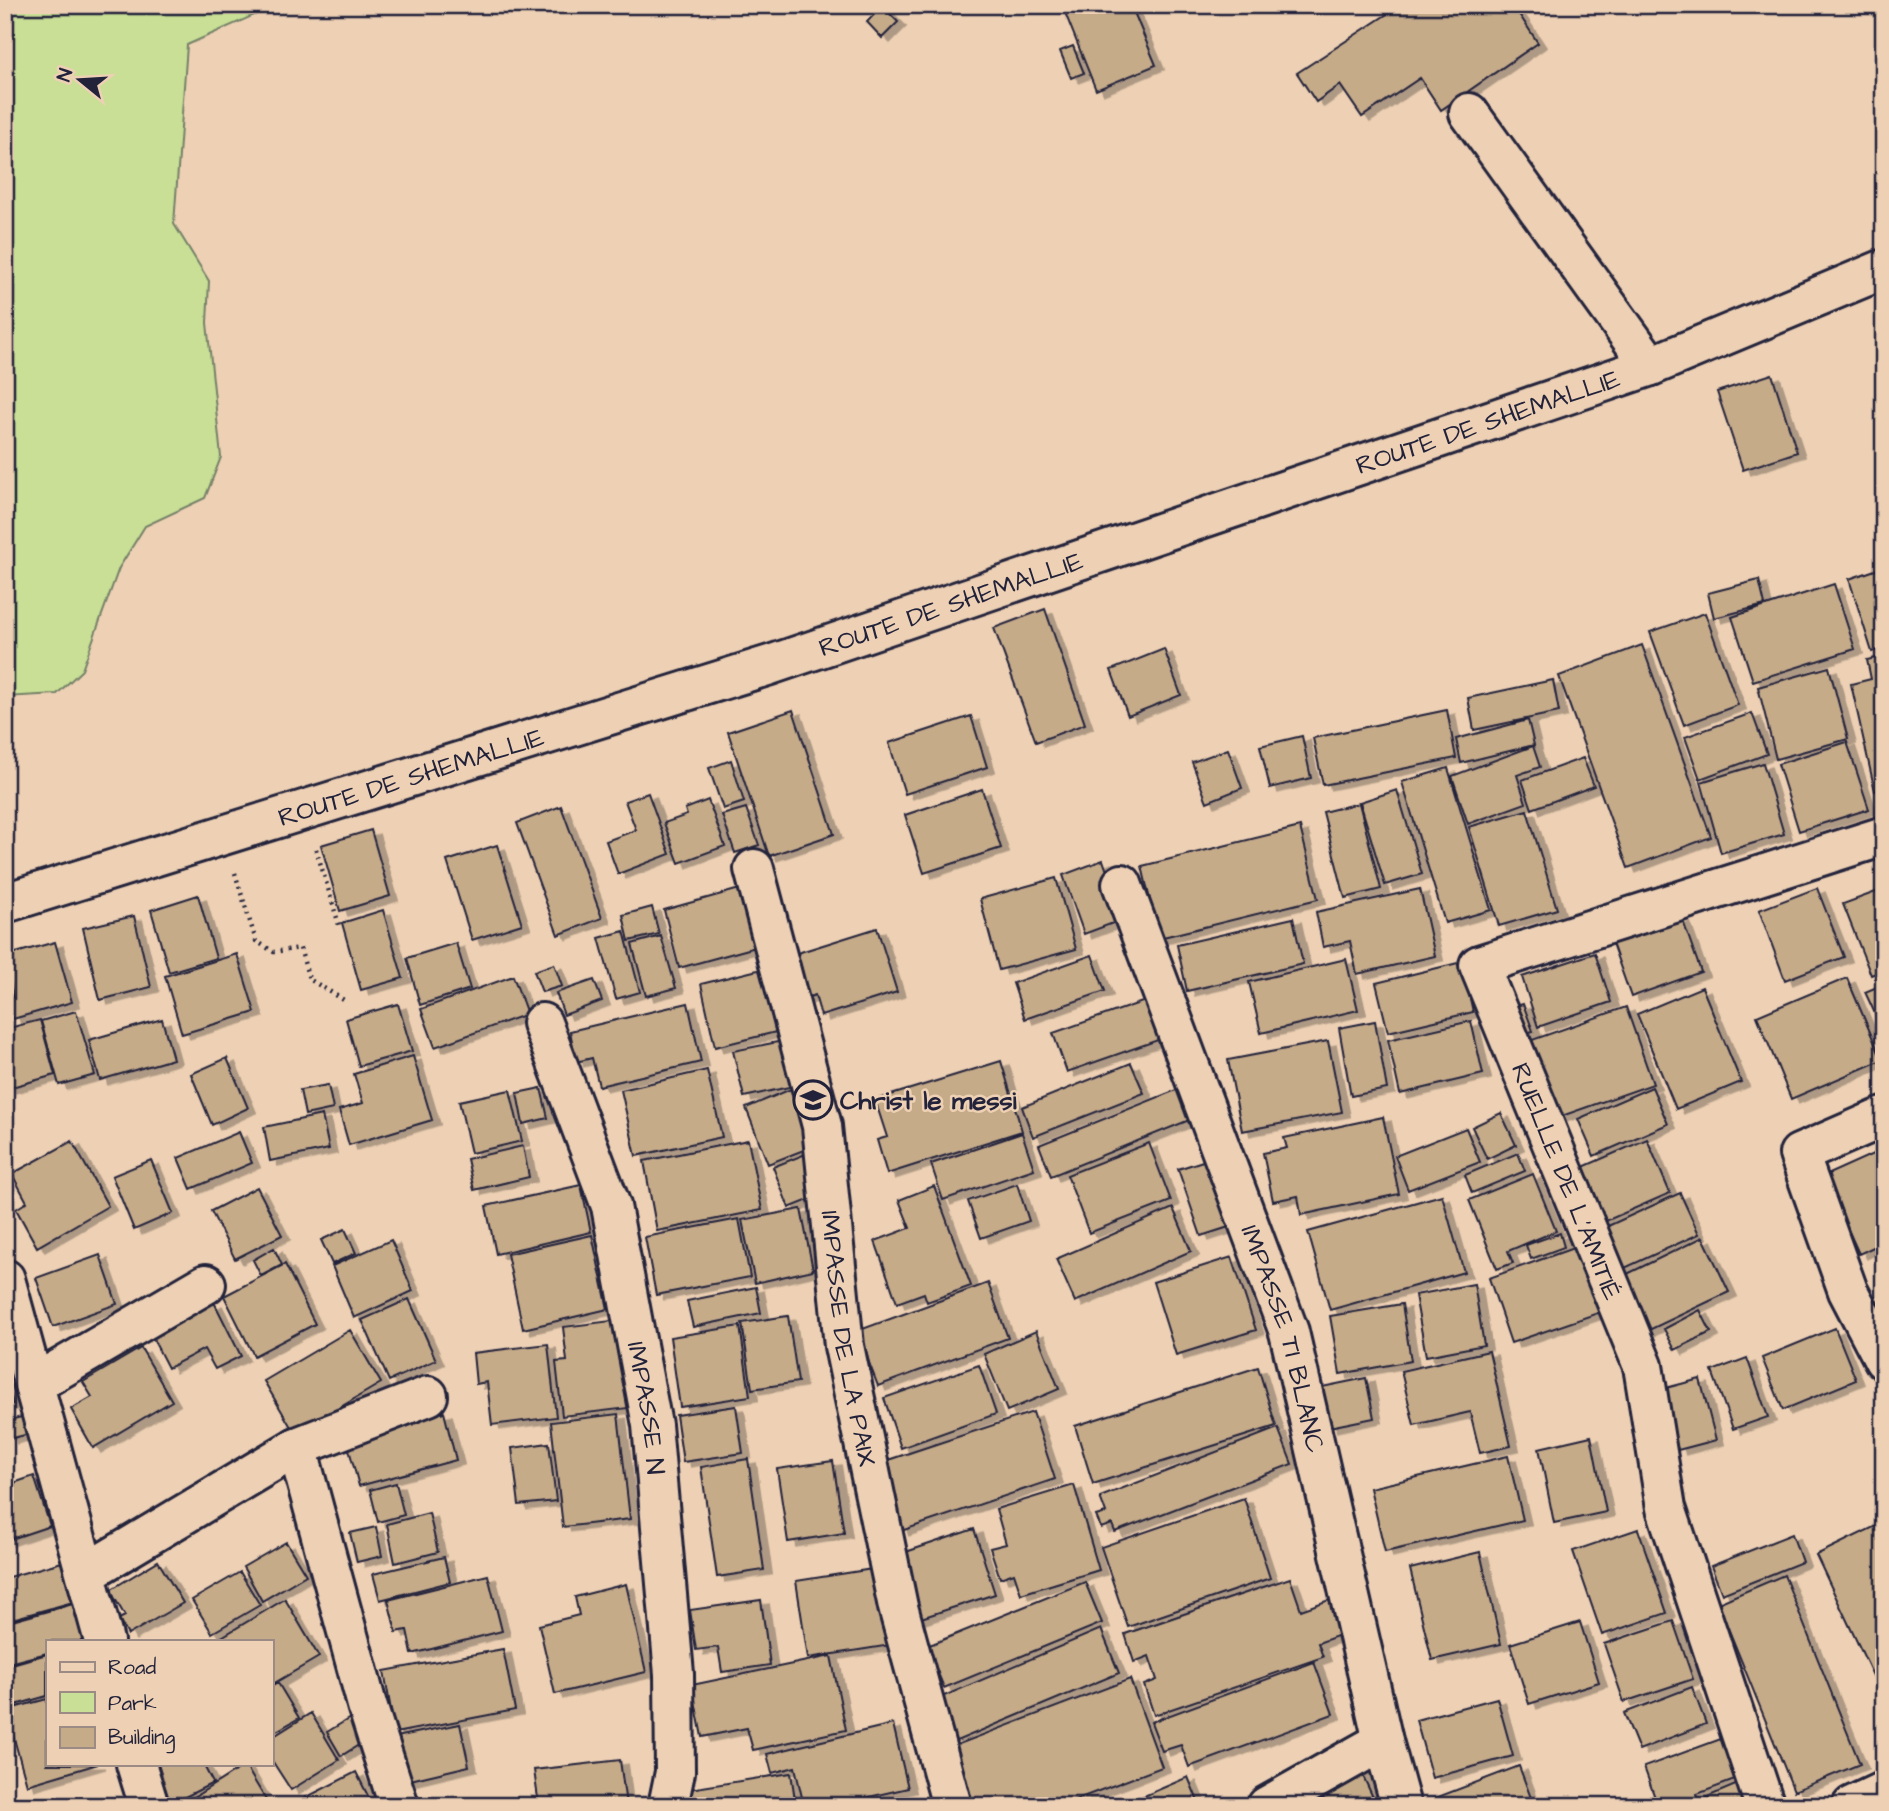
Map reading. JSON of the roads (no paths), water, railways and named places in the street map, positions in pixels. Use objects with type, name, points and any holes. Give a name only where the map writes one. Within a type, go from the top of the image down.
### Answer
[{"type":"street","points":[[1469,113],[1651,366]]},
{"type":"street","name":"ROUTE DE SHEMALLIE","points":[[5,903],[770,665],[1651,366],[1884,270]]},
{"type":"street","name":"RUELLE DE L'AMITIÉ","points":[[1765,1806],[1666,1507],[1643,1366],[1479,965],[1884,836]]},
{"type":"street","name":"IMPASSE DE LA PAIX","points":[[754,869],[822,1126],[844,1346],[898,1607],[952,1806]]},
{"type":"street","name":"IMPASSE TI BLANC","points":[[1122,884],[1289,1332],[1383,1741],[1401,1806]]},
{"type":"street","name":"IMPASSE N","points":[[542,1023],[611,1206],[652,1425],[674,1674],[675,1772],[668,1806]]},
{"type":"street","points":[[1884,1117],[1800,1154],[1848,1291],[1884,1360]]},
{"type":"street","points":[[5,1279],[104,1640]]},
{"type":"street","points":[[34,1384],[206,1284]]},
{"type":"street","points":[[86,1573],[297,1447],[428,1396]]},
{"type":"street","points":[[297,1447],[367,1704],[399,1806]]},
{"type":"street","points":[[1267,1806],[1383,1741]]},
{"type":"street","points":[[137,1766],[149,1806]]},
{"type":"street","points":[[1852,1806],[1884,1791]]},
{"type":"place","name":"Christ le messi","points":[[813,1100]]}]
